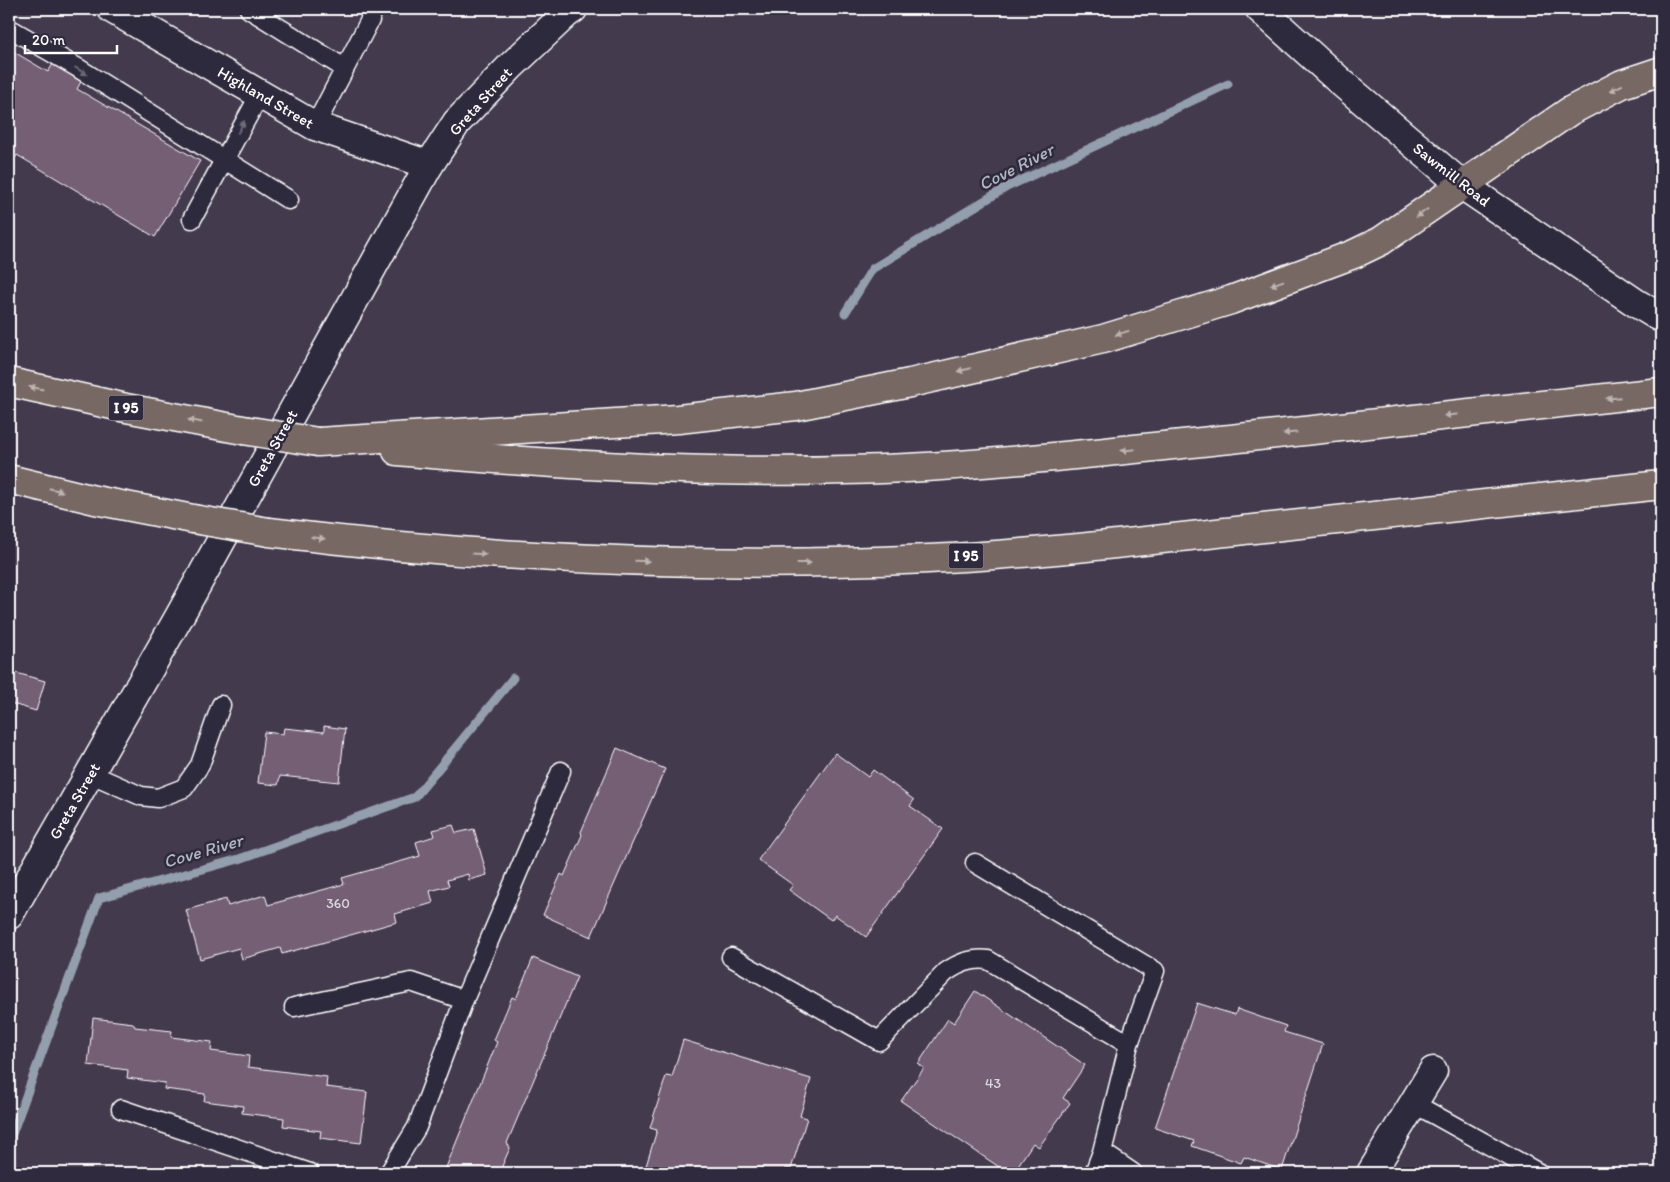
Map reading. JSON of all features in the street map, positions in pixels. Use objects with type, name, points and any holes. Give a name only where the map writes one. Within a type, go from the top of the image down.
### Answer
[{"type":"highway","points":[[318,442],[678,419],[796,406],[1103,339],[1231,300],[1354,254],[1381,241],[1570,110],[1622,84],[1661,71]]},
{"type":"highway","name":"I 95","points":[[9,382],[126,408],[318,442],[458,456],[682,470],[792,471],[905,468],[1018,461],[1661,392]]},
{"type":"highway","name":"I 95","points":[[9,479],[95,500],[193,520],[371,545],[549,558],[707,563],[819,563],[931,559],[1043,551],[1661,485]]},
{"type":"street","name":"Highland Street","points":[[112,9],[315,126],[428,165]]},
{"type":"street","name":"Greta Street","points":[[9,915],[179,617],[428,165],[458,122],[511,66],[573,9]]},
{"type":"street","name":"Sawmill Road","points":[[1260,9],[1342,83],[1462,185],[1661,318]]},
{"type":"street","points":[[1371,1173],[1433,1071]]},
{"type":"lane","points":[[249,9],[344,68]]},
{"type":"lane","points":[[315,126],[370,20],[371,9]]},
{"type":"lane","points":[[9,28],[78,68],[288,200]]},
{"type":"lane","points":[[192,219],[260,94]]},
{"type":"lane","points":[[89,773],[141,796],[158,798],[184,788],[200,765],[221,705]]},
{"type":"lane","points":[[388,1173],[417,1127],[464,1000],[561,771]]},
{"type":"lane","points":[[975,863],[1155,971],[1129,1044],[1102,1152],[1094,1173]]},
{"type":"lane","points":[[731,957],[879,1041],[946,972],[957,965],[971,960],[988,960],[1129,1044]]},
{"type":"lane","points":[[294,1007],[411,982],[464,1000]]},
{"type":"lane","points":[[1414,1103],[1539,1173]]},
{"type":"lane","points":[[121,1109],[310,1173]]},
{"type":"lane","points":[[1102,1152],[1133,1173]]},
{"type":"building","points":[[9,49],[48,72],[55,61],[83,78],[77,89],[200,161],[155,237],[17,155],[13,162],[9,159]]},
{"type":"building","points":[[9,671],[45,681],[36,711],[9,703]]},
{"type":"building","points":[[324,726],[345,729],[339,782],[280,776],[278,785],[258,783],[264,732],[283,734],[284,728],[324,732]]},
{"type":"building","points":[[617,748],[665,769],[591,937],[543,915],[561,874],[564,876]]},
{"type":"building","points":[[835,753],[868,777],[873,770],[914,800],[910,806],[943,829],[866,937],[835,915],[831,920],[789,890],[793,885],[758,860]]},
{"type":"building","points":[[453,825],[456,833],[474,829],[487,875],[469,880],[468,874],[447,880],[449,886],[430,891],[433,903],[395,914],[397,922],[282,954],[280,948],[242,959],[239,948],[200,959],[186,910],[226,899],[228,906],[265,895],[268,905],[344,884],[342,878],[420,856],[416,842],[435,836],[433,830]]},
{"type":"building","points":[[533,958],[577,977],[507,1143],[510,1148],[499,1173],[453,1173],[445,1170],[497,1042],[494,1040],[512,997],[516,999]]},
{"type":"building","points":[[975,991],[1085,1065],[1063,1098],[1070,1103],[1039,1147],[1033,1143],[1013,1173],[1008,1173],[901,1101],[924,1068],[918,1064],[948,1019],[954,1023]]},
{"type":"building","points":[[1197,1003],[1235,1015],[1237,1009],[1286,1026],[1284,1032],[1323,1044],[1282,1170],[1244,1157],[1241,1163],[1192,1146],[1194,1141],[1155,1128]]},
{"type":"building","points":[[93,1018],[133,1023],[135,1027],[172,1031],[171,1037],[212,1042],[211,1051],[249,1056],[248,1067],[327,1077],[326,1087],[367,1092],[361,1143],[320,1138],[321,1131],[283,1126],[284,1118],[242,1113],[243,1106],[204,1101],[205,1094],[164,1089],[165,1083],[127,1078],[128,1070],[88,1065]]},
{"type":"building","points":[[683,1040],[811,1079],[800,1116],[807,1118],[791,1169],[785,1168],[783,1173],[668,1173],[646,1166],[657,1130],[650,1128],[666,1076],[672,1077]]},
{"type":"waterway","name":"Cove River","points":[[845,313],[872,269],[1007,187],[1228,84]]},
{"type":"waterway","name":"Cove River","points":[[9,1142],[99,898],[239,859],[415,797],[513,678]]}]
